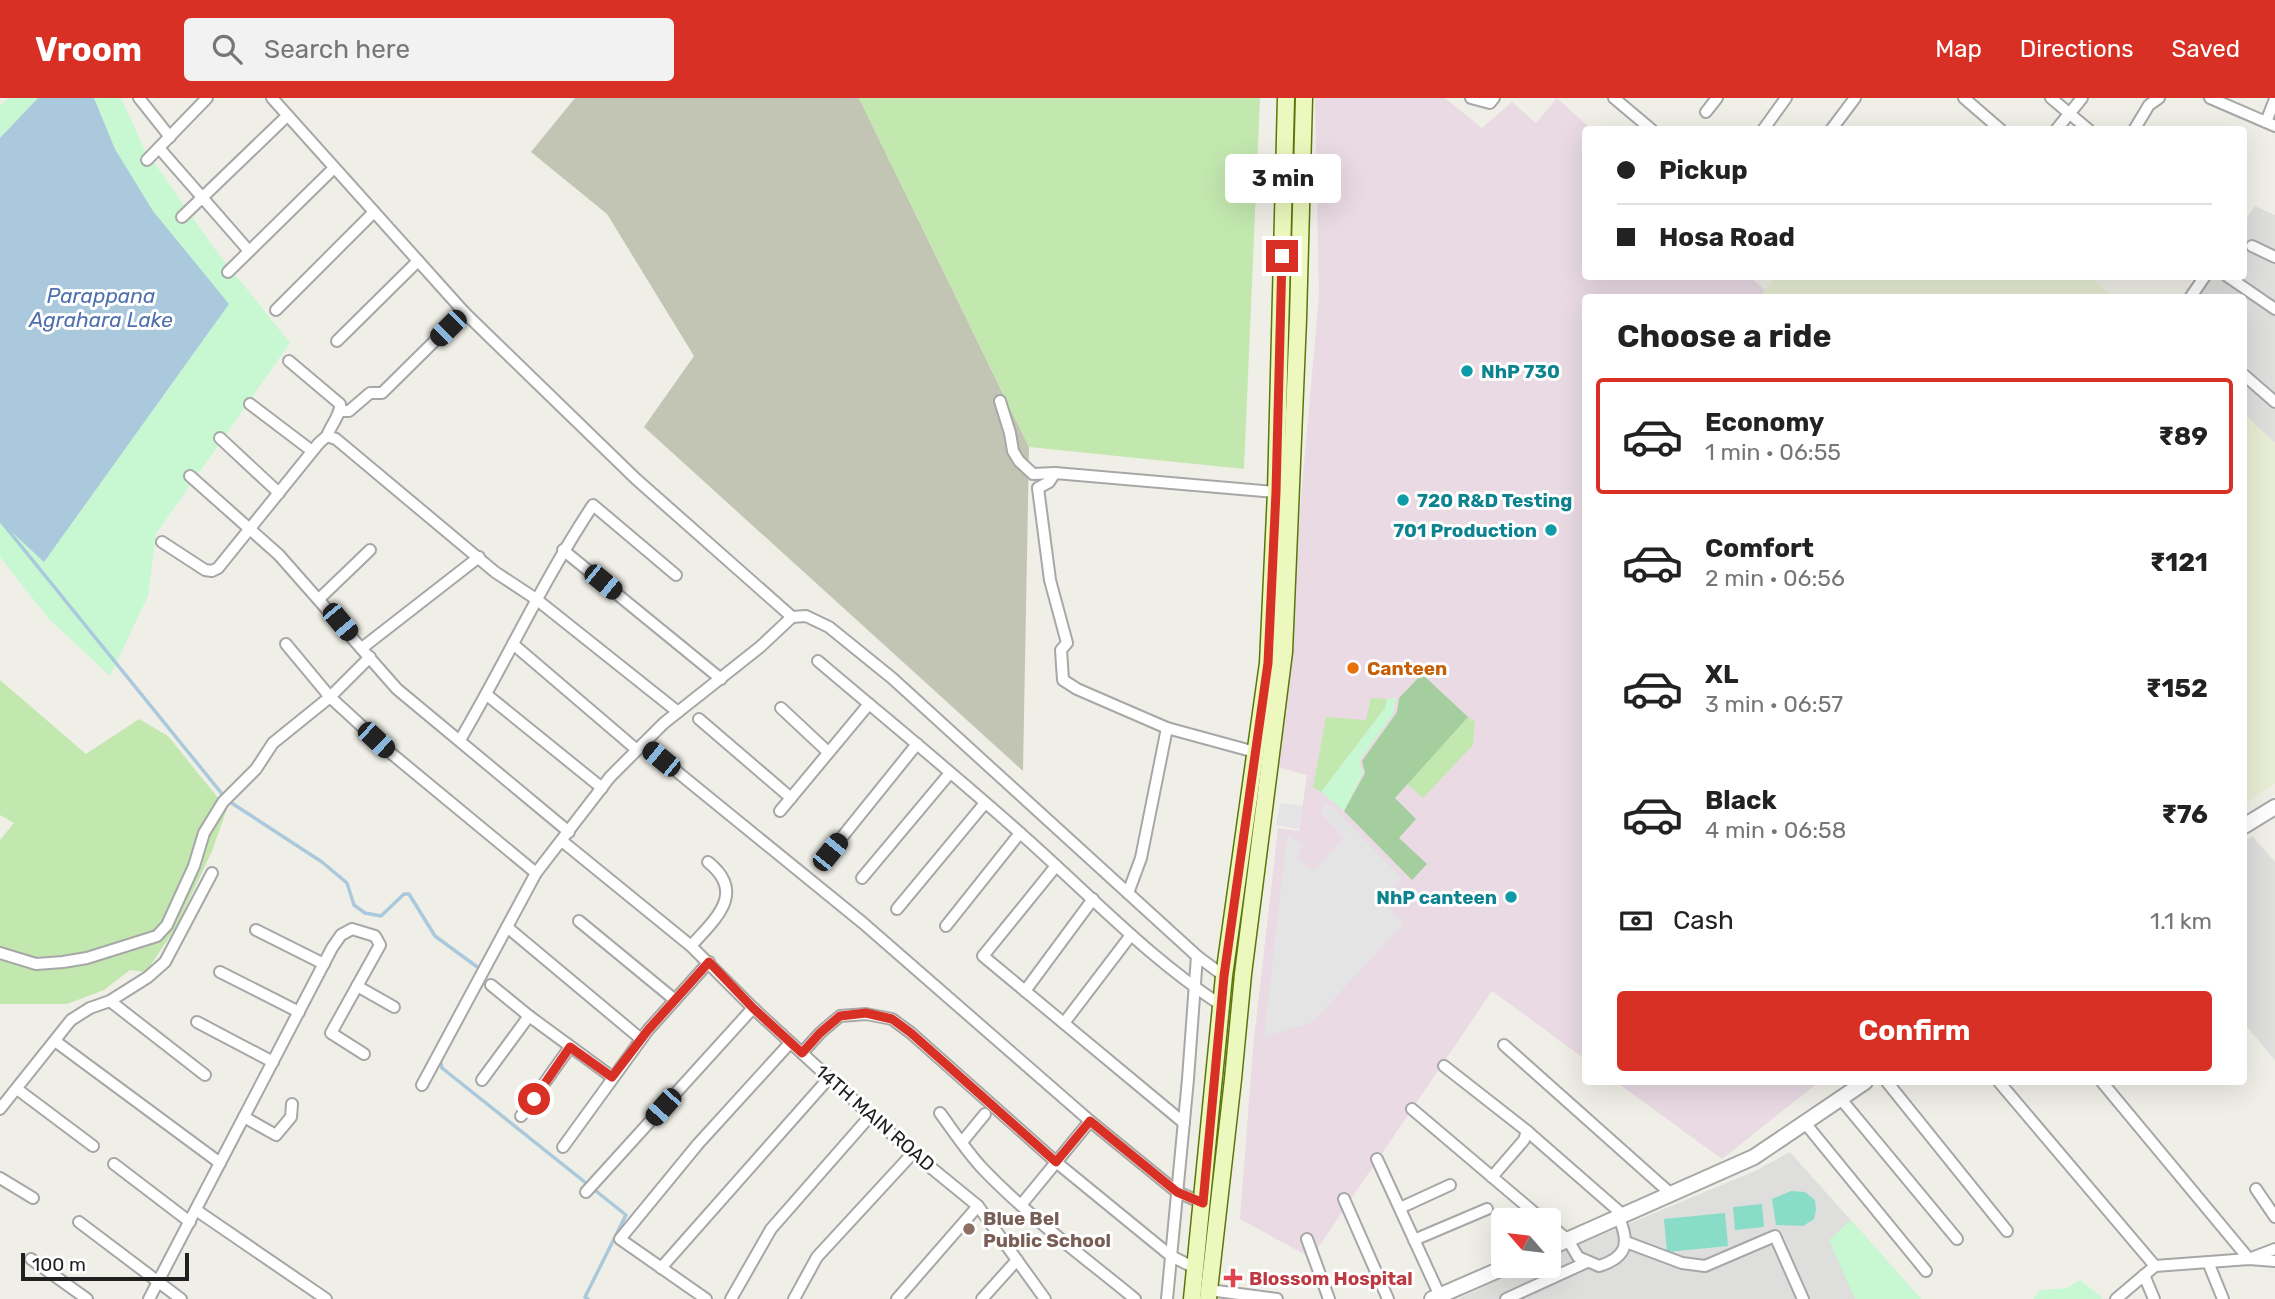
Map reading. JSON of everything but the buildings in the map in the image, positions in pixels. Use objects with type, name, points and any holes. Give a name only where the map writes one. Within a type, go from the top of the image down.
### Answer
[{"type":"main road","points":[[1192,1299],[1224,976],[1268,663],[1276,492],[1286,98]]},
{"type":"main road","points":[[1209,1295],[1243,974],[1284,652],[1304,98]]},
{"type":"main road","points":[[1214,1082],[1233,1079]]},
{"type":"street","points":[[139,98],[170,136]]},
{"type":"street","points":[[272,98],[464,312],[636,479],[792,617]]},
{"type":"street","points":[[1471,98],[1490,103],[1494,98]]},
{"type":"street","points":[[1614,98],[1647,126]]},
{"type":"street","points":[[1706,112],[1717,98]]},
{"type":"street","points":[[1766,126],[1786,98]]},
{"type":"street","points":[[1834,126],[1855,98]]},
{"type":"street","points":[[1964,98],[1996,126]]},
{"type":"street","points":[[2051,98],[2085,126]]},
{"type":"street","points":[[2059,126],[2081,98]]},
{"type":"street","points":[[2136,126],[2145,101],[2159,98]]},
{"type":"street","points":[[2215,99],[2270,124],[2275,99]]},
{"type":"street","points":[[147,160],[200,100]]},
{"type":"street","points":[[183,217],[287,116]]},
{"type":"street","points":[[159,148],[249,251]]},
{"type":"street","points":[[228,272],[334,168]]},
{"type":"street","points":[[276,310],[374,212]]},
{"type":"street","points":[[2252,246],[2275,257]]},
{"type":"street","points":[[337,341],[418,261]]},
{"type":"street","points":[[2233,280],[2275,309]]},
{"type":"street","points":[[340,411],[349,411],[370,393],[382,393],[464,312]]},
{"type":"street","points":[[162,542],[205,570],[218,568],[327,436],[340,411],[340,404],[289,361]]},
{"type":"street","points":[[2247,378],[2275,402]]},
{"type":"street","points":[[1000,401],[1013,451],[1033,474],[1055,473],[1276,492]]},
{"type":"street","points":[[250,404],[312,451]]},
{"type":"street","points":[[327,436],[336,439],[380,473],[479,557],[678,712]]},
{"type":"street","points":[[220,438],[279,493]]},
{"type":"street","points":[[1055,473],[1049,482],[1038,488],[1050,580],[1067,643],[1061,650],[1063,680],[1077,689],[1167,728],[1255,752]]},
{"type":"street","points":[[190,476],[279,555],[397,689],[569,832]]},
{"type":"street","points":[[460,740],[487,695],[563,550],[593,505],[676,575]]},
{"type":"street","points":[[319,599],[370,550]]},
{"type":"street","points":[[563,550],[721,679]]},
{"type":"street","points":[[0,953],[36,964],[63,962],[87,958],[157,936],[167,925],[194,866],[204,833],[227,799],[256,769],[273,743],[330,697],[366,652],[479,557]]},
{"type":"street","points":[[422,1085],[536,873],[602,788],[640,747],[678,712],[760,647],[792,617],[806,616],[829,627],[892,678],[1197,956],[1224,976]]},
{"type":"street","points":[[286,644],[330,697],[392,754],[536,873]]},
{"type":"street","points":[[513,644],[863,923],[1090,1121],[1177,1192],[1203,1203]]},
{"type":"street","points":[[818,661],[1020,833],[1131,935],[1194,988],[1221,1005]]},
{"type":"street","points":[[487,695],[602,788]]},
{"type":"street","points":[[780,811],[869,704]]},
{"type":"street","points":[[781,708],[828,752]]},
{"type":"street","points":[[699,719],[791,798]]},
{"type":"street","points":[[1128,893],[1141,858],[1167,728]]},
{"type":"street","points":[[830,852],[916,744]]},
{"type":"street","points":[[862,878],[950,773]]},
{"type":"street","points":[[897,909],[985,803]]},
{"type":"street","points":[[2247,824],[2275,807]]},
{"type":"street","points":[[946,926],[1020,833]]},
{"type":"street","name":"14TH MAIN ROAD","points":[[562,841],[691,946],[790,1043],[913,1153],[978,1206],[1045,1299]]},
{"type":"street","points":[[691,946],[721,913],[726,900],[727,888],[720,872],[708,863]]},
{"type":"street","points":[[1056,866],[983,956],[1184,1123]]},
{"type":"street","points":[[0,1109],[71,1020],[90,1007],[110,1000],[165,962],[212,873]]},
{"type":"street","points":[[1025,991],[1093,900]]},
{"type":"street","points":[[579,920],[675,1000]]},
{"type":"street","points":[[507,928],[641,1039]]},
{"type":"street","points":[[149,1299],[324,964],[341,935],[352,929],[375,936],[380,944],[331,1033],[363,1054]]},
{"type":"street","points":[[256,930],[324,964]]},
{"type":"street","points":[[1064,1023],[1131,935]]},
{"type":"street","points":[[1167,1299],[1197,956]]},
{"type":"street","points":[[563,1147],[641,1039],[709,962]]},
{"type":"street","points":[[219,972],[299,1012]]},
{"type":"street","points":[[491,985],[528,1016],[612,1077]]},
{"type":"street","points":[[357,986],[394,1007]]},
{"type":"street","points":[[110,1000],[205,1074]]},
{"type":"street","points":[[586,1192],[753,1008]]},
{"type":"street","points":[[802,1053],[840,1016],[866,1013],[892,1019],[1056,1162],[1171,1256],[1197,1269]]},
{"type":"street","points":[[482,1080],[528,1016]]},
{"type":"street","points":[[197,1022],[273,1062]]},
{"type":"street","points":[[55,1041],[220,1163]]},
{"type":"street","points":[[706,1299],[690,1294],[661,1268],[620,1239],[698,1144],[790,1043]]},
{"type":"street","points":[[1504,1045],[1670,1193]]},
{"type":"street","points":[[521,1116],[570,1047]]},
{"type":"street","points":[[1444,1066],[1521,1125],[1620,1215],[1626,1242],[1620,1254],[1599,1266],[1578,1256],[1561,1235]]},
{"type":"street","points":[[661,1268],[829,1078]]},
{"type":"street","points":[[1561,1243],[1754,1157],[1860,1085]]},
{"type":"street","points":[[1888,1085],[2007,1231]]},
{"type":"street","points":[[2003,1085],[2155,1266]]},
{"type":"street","points":[[2104,1085],[2249,1259]]},
{"type":"street","points":[[17,1089],[93,1146]]},
{"type":"street","points":[[1840,1098],[1957,1239]]},
{"type":"street","points":[[244,1117],[276,1135],[291,1117],[292,1104]]},
{"type":"street","points":[[1412,1110],[1529,1208]]},
{"type":"street","points":[[940,1113],[982,1168],[1021,1205],[1135,1299]]},
{"type":"street","points":[[962,1142],[985,1114]]},
{"type":"street","points":[[731,1299],[772,1229],[871,1115]]},
{"type":"street","points":[[1021,1205],[1090,1121]]},
{"type":"street","points":[[1805,1123],[1926,1271]]},
{"type":"street","points":[[1492,1177],[1524,1140],[1527,1131]]},
{"type":"street","points":[[794,1299],[817,1257],[913,1153]]},
{"type":"street","points":[[1377,1159],[1414,1240],[1436,1297],[1491,1273]]},
{"type":"street","points":[[114,1164],[190,1222]]},
{"type":"street","points":[[0,1178],[33,1198]]},
{"type":"street","points":[[1399,1209],[1450,1185]]},
{"type":"street","points":[[2256,1189],[2275,1217]]},
{"type":"street","points":[[1345,1199],[1388,1299]]},
{"type":"street","points":[[897,1299],[978,1206]]},
{"type":"street","points":[[1414,1240],[1487,1209]]},
{"type":"street","points":[[196,1210],[326,1299]]},
{"type":"street","points":[[79,1222],[181,1299]]},
{"type":"street","points":[[1626,1242],[1682,1263],[1705,1266],[1774,1236],[1803,1299]]},
{"type":"street","points":[[1307,1239],[1329,1299]]},
{"type":"street","points":[[2116,1299],[2155,1266],[2273,1257],[2275,1273]]},
{"type":"street","points":[[31,1259],[87,1299]]},
{"type":"street","points":[[982,1299],[1017,1260]]},
{"type":"street","points":[[1506,1299],[1587,1262]]},
{"type":"street","points":[[2208,1262],[2223,1299]]},
{"type":"street","points":[[2144,1275],[2154,1299]]},
{"type":"street","points":[[1209,1295],[1277,1299]]},
{"type":"shaded area","points":[[575,98],[859,98],[1029,447],[1023,771],[644,427],[694,356],[607,214],[531,152]]},
{"type":"shaded area","points":[[1315,98],[1445,98],[1482,128],[1512,102],[1536,123],[1557,98],[1588,126],[1582,126],[1582,280],[1753,280],[1765,290],[1762,294],[1582,294],[1582,1057],[1492,991],[1311,1258],[1240,1219],[1253,1048],[1278,828],[1299,831],[1307,775],[1277,767],[1319,296]]},
{"type":"shaded area","points":[[2255,206],[2275,215],[2275,443],[2247,417],[2247,294],[2188,294],[2200,280],[2247,280],[2247,218]]},
{"type":"shaded area","points":[[1774,280],[2093,280],[2110,294],[1762,294]]},
{"type":"shaded area","points":[[2247,417],[2275,443],[2275,784],[2247,802]]},
{"type":"shaded area","points":[[1327,802],[1402,878],[1382,902],[1404,923],[1313,1022],[1264,1037],[1287,835],[1303,844],[1298,858],[1313,871],[1344,838],[1320,812]]},
{"type":"shaded area","points":[[1280,803],[1303,806],[1299,829],[1276,825]]},
{"type":"shaded area","points":[[2252,836],[2275,862],[2275,1060],[2247,1027],[2247,839]]},
{"type":"shaded area","points":[[1620,1085],[1815,1085],[1722,1159]]},
{"type":"shaded area","points":[[1790,1152],[1921,1299],[1457,1299],[1503,1278],[1561,1278],[1561,1252],[1755,1171]]},
{"type":"green space","points":[[8,98],[38,98],[0,138],[0,106]]},
{"type":"green space","points":[[94,98],[121,98],[144,148],[217,252],[290,343],[156,534],[148,596],[110,676],[49,619],[0,557],[0,521],[44,562],[228,305],[153,211],[115,149]]},
{"type":"green space","points":[[859,98],[1260,98],[1244,469],[1029,447]]},
{"type":"green space","points":[[1422,674],[1468,717],[1395,798],[1416,819],[1399,838],[1427,864],[1412,880],[1344,811],[1365,773],[1362,761],[1397,712],[1399,698]]},
{"type":"green space","points":[[0,680],[86,754],[139,719],[168,736],[227,809],[212,851],[177,926],[146,972],[130,970],[104,990],[67,1004],[0,1004],[0,840],[14,823],[0,815]]},
{"type":"green space","points":[[1371,698],[1387,699],[1385,708],[1321,792],[1313,787],[1326,717],[1366,720]]},
{"type":"green space","points":[[1396,698],[1393,714],[1359,761],[1363,773],[1344,811],[1321,792],[1385,708],[1387,699]]},
{"type":"green space","points":[[1468,717],[1475,722],[1473,745],[1423,798],[1407,784]]},
{"type":"green space","points":[[1791,1191],[1805,1192],[1815,1200],[1814,1219],[1803,1226],[1776,1225],[1772,1199]]},
{"type":"green space","points":[[1762,1204],[1764,1227],[1735,1230],[1733,1207]]},
{"type":"green space","points":[[1725,1213],[1728,1246],[1667,1252],[1664,1219]]},
{"type":"green space","points":[[1851,1220],[1921,1299],[1855,1299],[1829,1240]]},
{"type":"green space","points":[[2080,1280],[2102,1297],[2101,1299],[2033,1299],[2041,1290],[2067,1288]]},
{"type":"water","name":"Parappana Agrahara Lake","points":[[38,98],[94,98],[115,149],[153,211],[229,304],[44,562],[0,521],[0,138]]},
{"type":"waterway","points":[[0,520],[227,800],[322,862],[347,883],[354,905],[365,913],[381,916],[404,894],[409,894],[435,936],[480,969]]},
{"type":"waterway","points":[[440,1059],[442,1068],[626,1215],[585,1297],[588,1299]]},
{"type":"place","name":"NhP 730","points":[[1467,371]]},
{"type":"place","name":"720 R&D Testing","points":[[1403,500]]},
{"type":"place","name":"701 Production","points":[[1551,530]]},
{"type":"place","name":"Canteen","points":[[1353,668]]},
{"type":"place","name":"NhP canteen","points":[[1511,897]]},
{"type":"place","name":"Blue Bel Public School","points":[[969,1229]]},
{"type":"place","name":"Blossom Hospital","points":[[1233,1278]]},
{"type":"route","points":[[534,1099],[570,1047],[612,1077],[648,1030],[709,962],[753,1008],[802,1053],[840,1016],[866,1013],[892,1019],[1056,1162],[1090,1121],[1177,1192],[1203,1203],[1224,976],[1268,663],[1276,492],[1282,256]]}]
